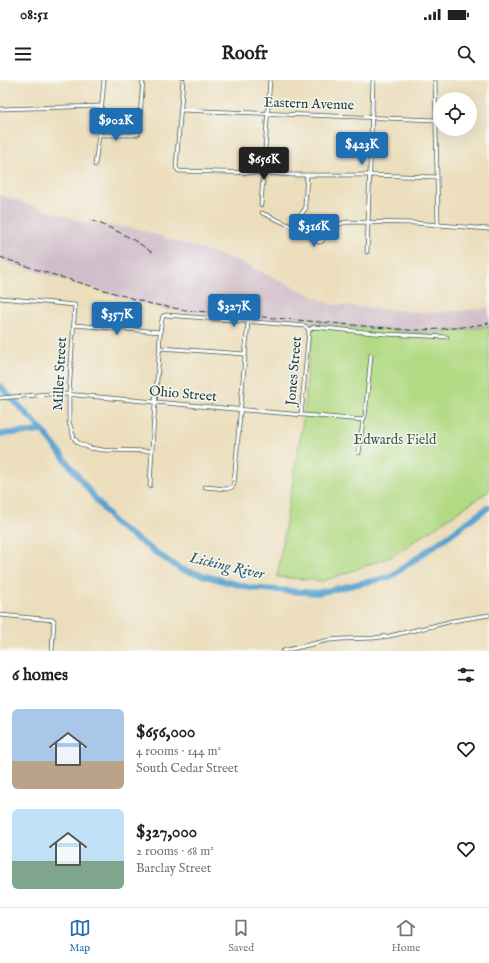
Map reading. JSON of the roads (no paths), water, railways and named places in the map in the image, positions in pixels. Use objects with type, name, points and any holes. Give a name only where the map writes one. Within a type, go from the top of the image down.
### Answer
[{"type":"street","points":[[95,165],[104,80]]},
{"type":"street","points":[[99,134],[138,134],[143,80]]},
{"type":"street","points":[[183,80],[176,164],[176,169],[180,171],[437,177]]},
{"type":"street","points":[[261,205],[270,80]]},
{"type":"street","points":[[367,252],[373,80]]},
{"type":"street","points":[[435,80],[435,92]]},
{"type":"street","points":[[0,109],[101,106]]},
{"type":"street","name":"Eastern Avenue","points":[[181,110],[433,120]]},
{"type":"street","points":[[436,136],[438,225]]},
{"type":"street","points":[[291,226],[306,208],[307,175]]},
{"type":"street","points":[[262,213],[291,226],[319,242],[321,242],[330,230],[339,224],[347,222],[489,228]]},
{"type":"street","name":"Miller Street","points":[[0,298],[75,306],[69,394],[69,422],[74,438],[78,443],[90,448],[103,450],[152,451]]},
{"type":"street","points":[[150,486],[162,319],[165,315],[305,326],[308,330],[314,327],[447,337]]},
{"type":"street","points":[[206,487],[227,489],[232,487],[234,484],[248,322]]},
{"type":"street","points":[[74,324],[161,332]]},
{"type":"street","name":"Jones Street","points":[[301,415],[308,330]]},
{"type":"street","points":[[160,348],[245,354]]},
{"type":"street","points":[[359,453],[363,420],[365,416],[371,355]]},
{"type":"street","name":"Ohio Street","points":[[0,398],[69,394],[363,420]]},
{"type":"street","points":[[0,615],[54,620],[52,651]]},
{"type":"street","points":[[283,651],[329,640],[389,636],[452,621],[489,615]]},
{"type":"waterway","name":"Licking River","points":[[0,386],[43,431],[115,524],[180,569],[250,588],[317,593],[390,577],[489,507]]},
{"type":"waterway","points":[[0,434],[43,431]]},
{"type":"railway","points":[[91,220],[124,235],[154,254]]},
{"type":"railway","points":[[0,257],[44,272],[151,304],[185,310],[409,330],[429,330],[489,323]]},
{"type":"park label","name":"Edwards Field","points":[[395,440]]}]
